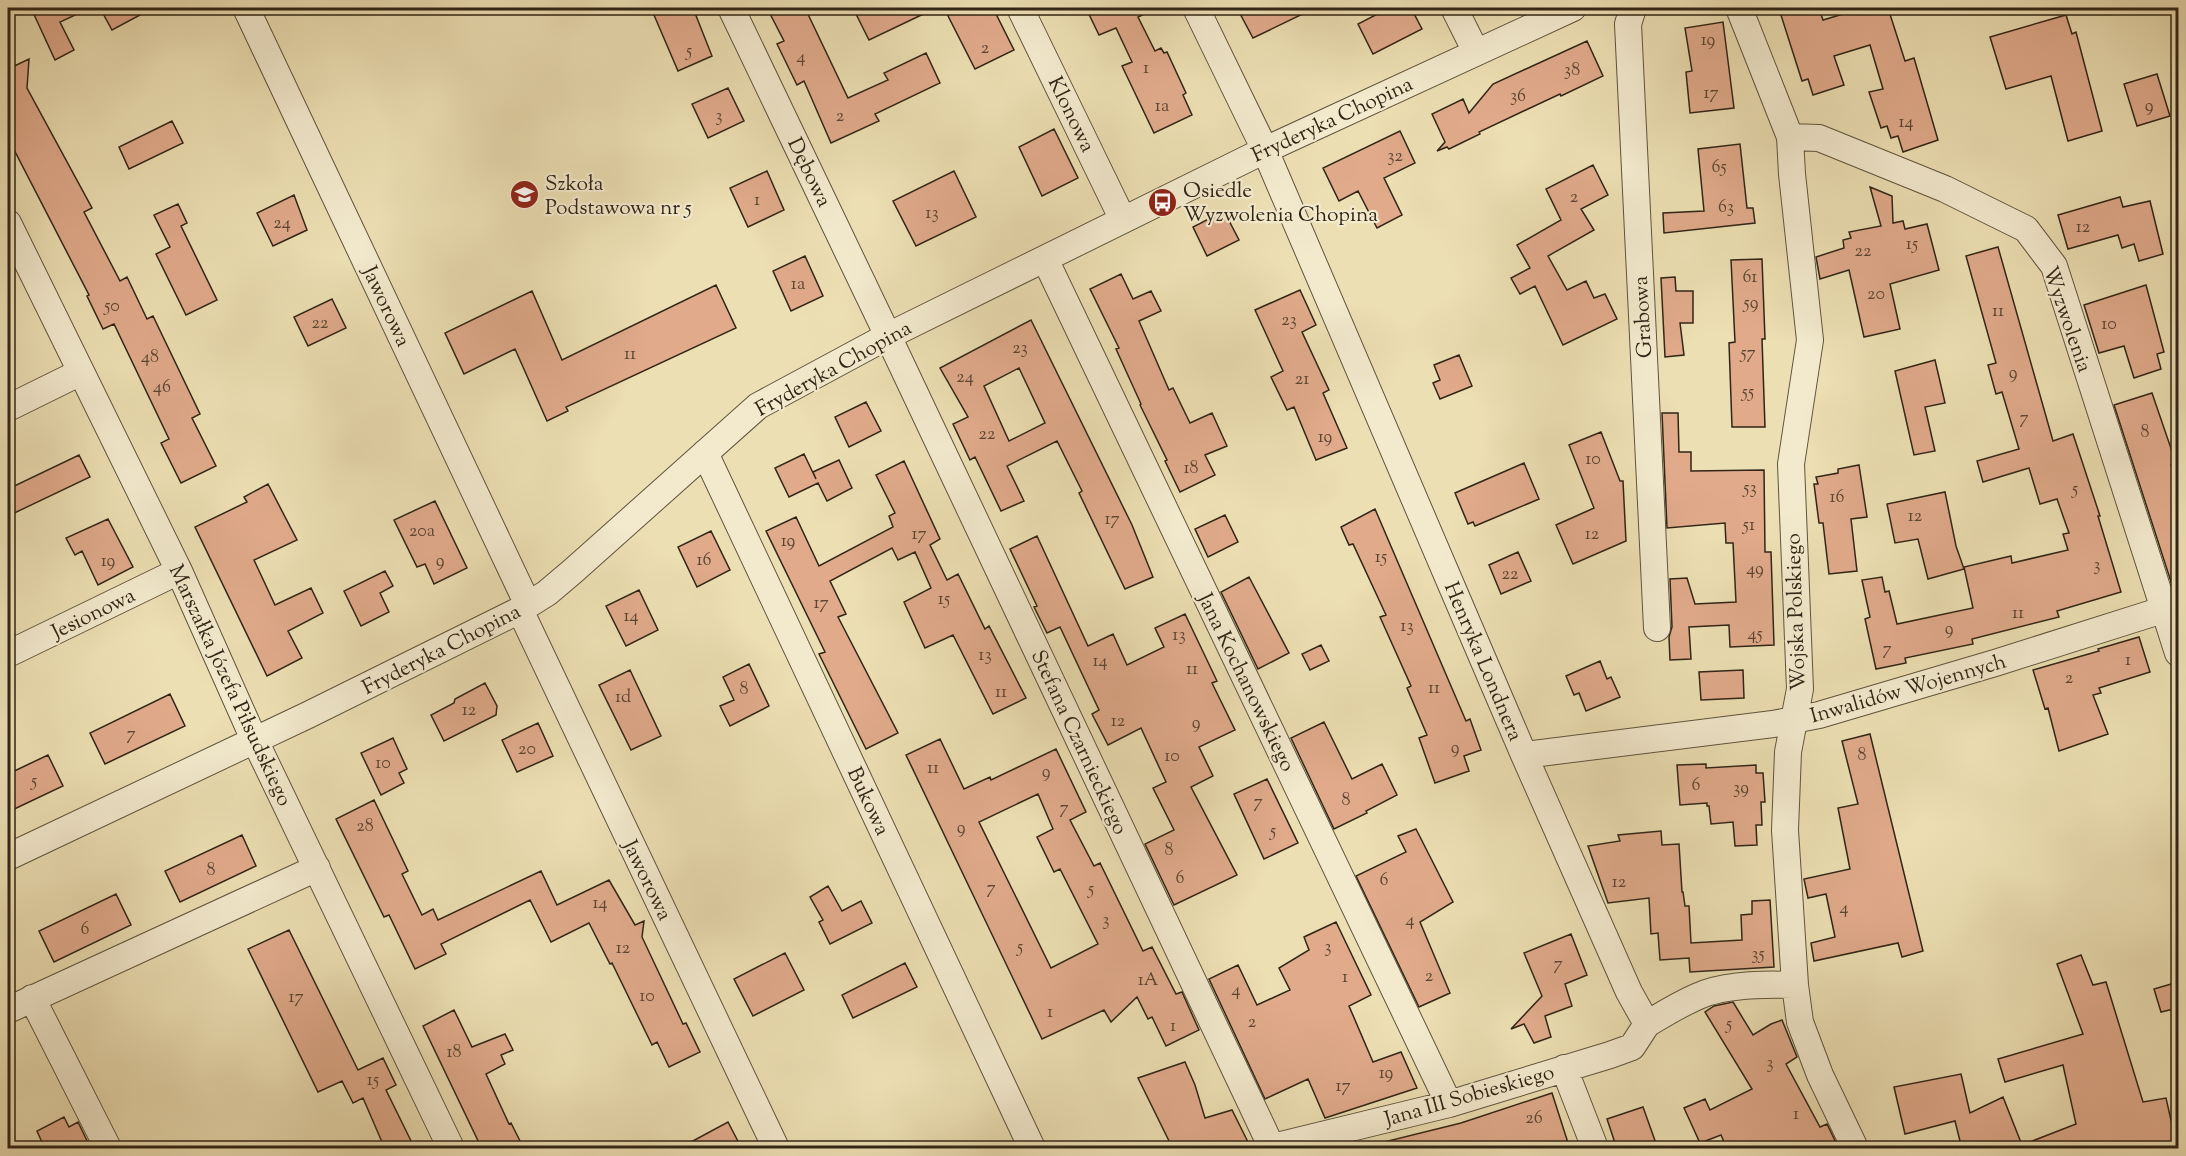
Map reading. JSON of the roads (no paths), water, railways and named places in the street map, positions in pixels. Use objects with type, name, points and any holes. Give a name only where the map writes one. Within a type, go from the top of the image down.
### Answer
[{"type":"street","name":"Jaworowa","points":[[246,8],[776,1149]]},
{"type":"street","name":"Dębowa","points":[[731,8],[888,336]]},
{"type":"street","name":"Klonowa","points":[[1020,8],[1123,220]]},
{"type":"street","name":"Henryka Londnera","points":[[1196,8],[1265,150],[1524,755],[1629,992],[1647,1024]]},
{"type":"street","points":[[1454,8],[1476,52]]},
{"type":"street","name":"Fryderyka Chopina","points":[[8,857],[256,740],[524,608],[547,593],[573,571],[758,406],[888,336],[1265,150],[1573,8]]},
{"type":"street","name":"Grabowa","points":[[1633,8],[1628,24],[1628,36],[1657,628]]},
{"type":"street","points":[[1739,8],[1790,137]]},
{"type":"street","name":"Wyzwolenia","points":[[1790,137],[1819,138],[1945,189],[2026,229],[2054,266],[2171,606],[2178,653]]},
{"type":"street","name":"Wojska Polskiego","points":[[1790,137],[1810,340],[1791,464],[1800,689],[1788,752],[1785,830],[1795,985],[1800,1022],[1804,1033],[1820,1075],[1856,1149]]},
{"type":"street","name":"Marszałka Józefa Piłsudskiego","points":[[8,223],[179,572],[256,740],[451,1149]]},
{"type":"street","name":"Jana Kochanowskiego","points":[[1045,260],[1449,1104]]},
{"type":"street","name":"Stefana Czarnieckiego","points":[[888,336],[1270,1148]]},
{"type":"street","points":[[8,408],[81,372]]},
{"type":"street","name":"Bukowa","points":[[705,453],[1032,1149]]},
{"type":"street","name":"Jesionowa","points":[[8,653],[179,572]]},
{"type":"street","name":"Inwalidów Wojennych","points":[[1524,755],[1819,715],[1995,663],[2171,606]]},
{"type":"street","points":[[8,1010],[317,868]]},
{"type":"street","points":[[1647,1024],[1676,1006],[1707,993],[1763,984],[1795,985]]},
{"type":"street","points":[[32,998],[108,1149]]},
{"type":"street","name":"Jana III Sobieskiego","points":[[1270,1148],[1449,1104],[1632,1047],[1647,1024]]},
{"type":"street","points":[[1564,1068],[1595,1149]]},
{"type":"place","name":"Szkoła Podstawowa nr 5","points":[[524,195]]},
{"type":"place","name":"Osiedle Wyzwolenia Chopina","points":[[1162,202]]}]
